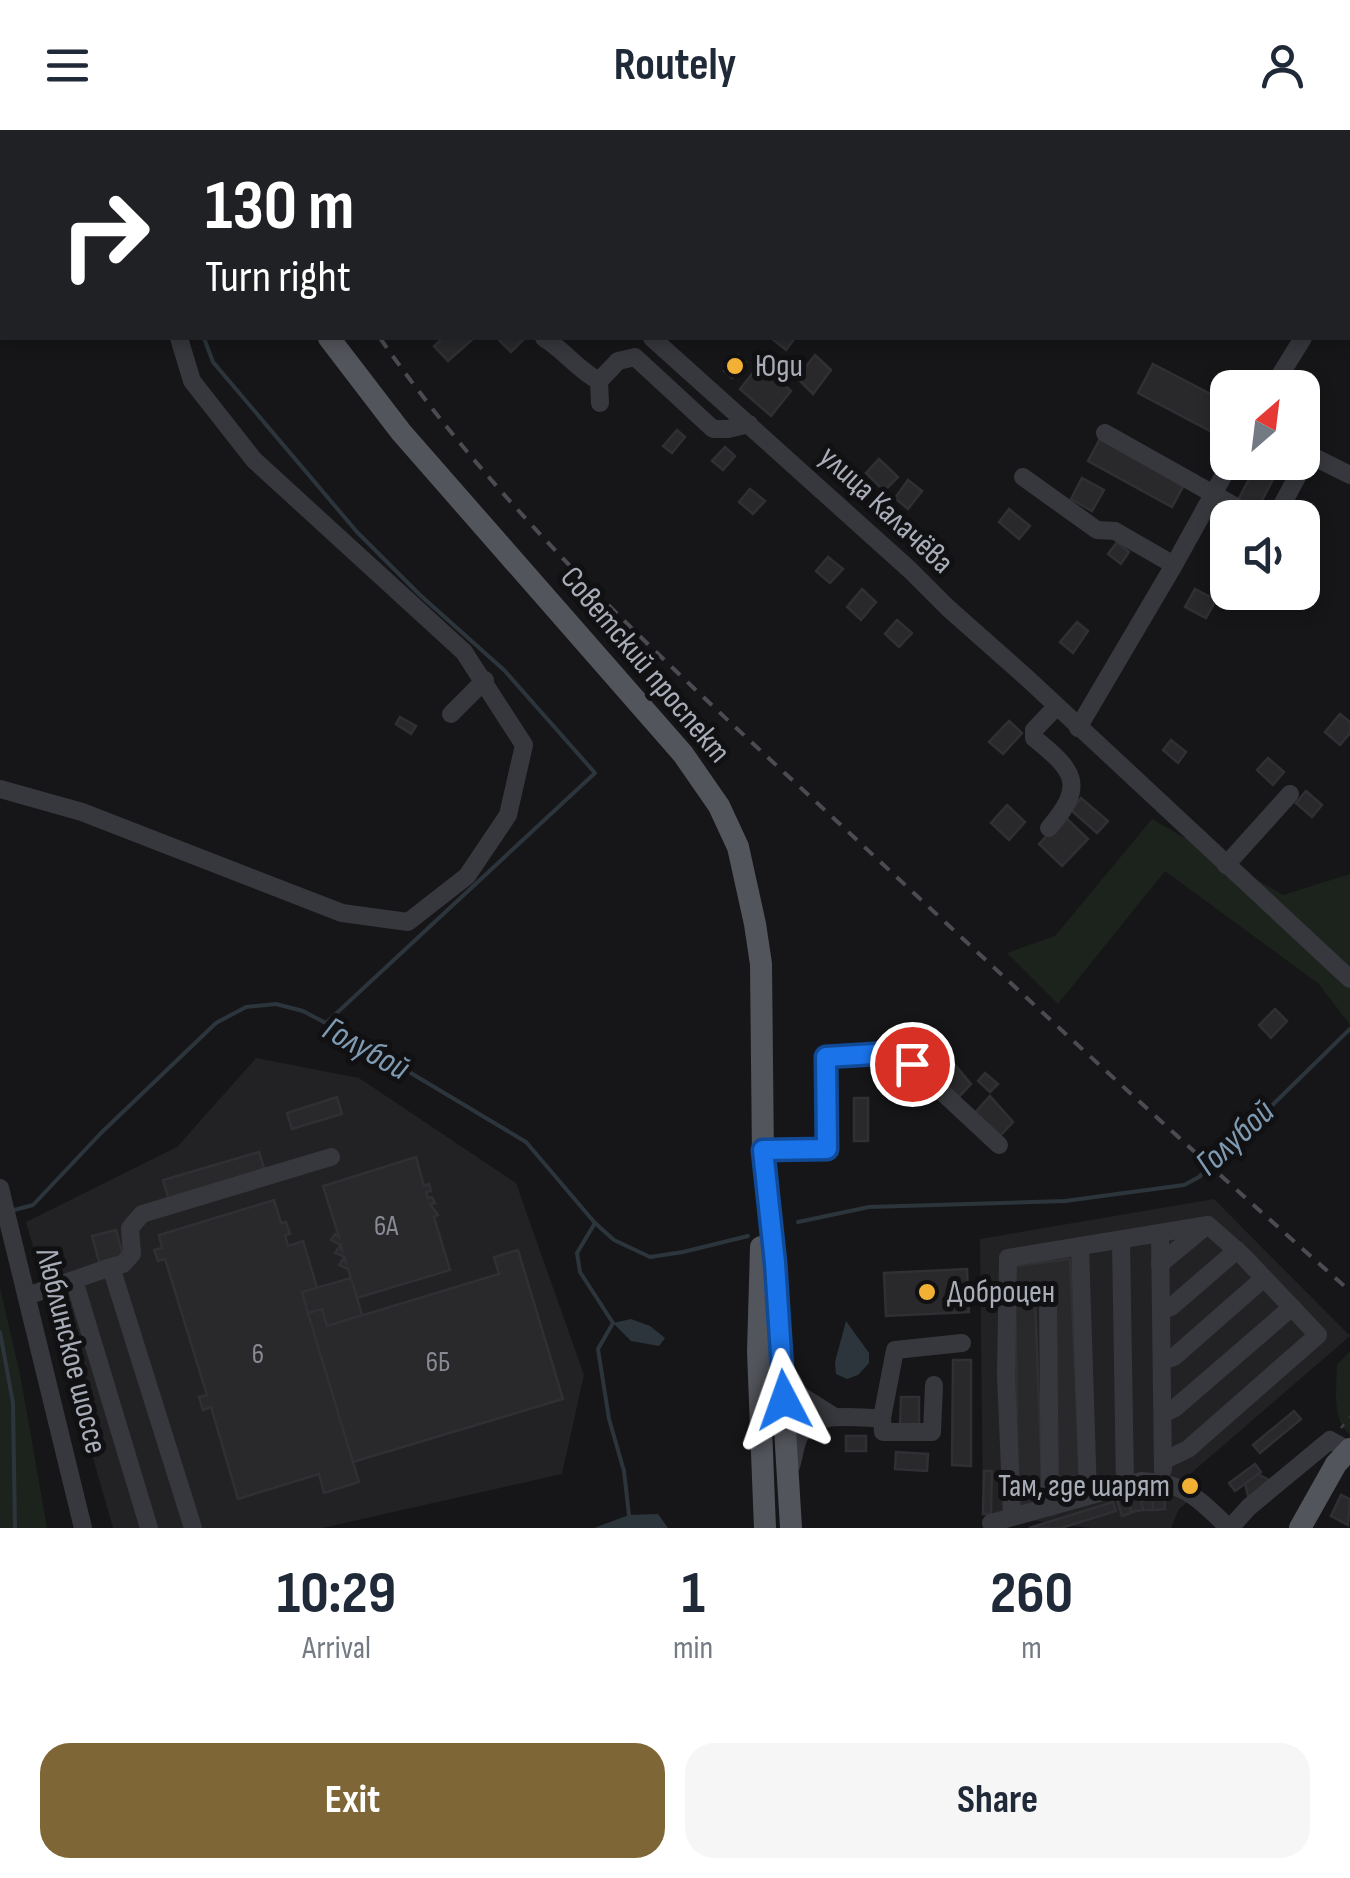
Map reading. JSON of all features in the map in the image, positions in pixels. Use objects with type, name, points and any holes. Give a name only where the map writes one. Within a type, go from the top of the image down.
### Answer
[{"type":"main road","name":"Советский проспект","points":[[331,340],[402,432],[683,754],[719,806],[738,847],[759,950],[763,1154],[758,1352],[764,1528]]},
{"type":"main road","name":"Советский проспект","points":[[763,1154],[775,1263],[791,1528]]},
{"type":"main road","points":[[1300,1528],[1336,1464],[1349,1449]]},
{"type":"street","points":[[0,789],[82,812],[342,913],[408,922],[467,876],[508,815],[524,746],[486,680],[464,652],[254,460],[192,381],[180,340]]},
{"type":"street","points":[[548,340],[599,381]]},
{"type":"street","name":"улица Калачёва","points":[[654,340],[1350,979]]},
{"type":"street","points":[[1283,370],[1302,340]]},
{"type":"street","points":[[600,404],[599,381],[618,361],[635,358],[713,429],[749,424]]},
{"type":"street","points":[[1105,433],[1224,500]]},
{"type":"street","points":[[1320,461],[1350,475]]},
{"type":"street","points":[[1023,477],[1097,530],[1115,531],[1174,566]]},
{"type":"street","points":[[1078,728],[1221,480]]},
{"type":"street","points":[[451,714],[486,680]]},
{"type":"street","points":[[1048,828],[1066,808],[1073,782],[1068,769],[1034,738],[1034,730],[1056,707]]},
{"type":"street","points":[[1226,865],[1290,794]]},
{"type":"street","points":[[763,1154],[827,1149],[826,1057],[891,1053],[912,1064],[1000,1145]]},
{"type":"street","points":[[28,1296],[123,1264],[132,1254],[130,1228],[142,1214],[332,1156]]},
{"type":"street","name":"Люблинское шоссе","points":[[4,1204],[83,1528]]},
{"type":"street","points":[[1012,1517],[1006,1375],[1008,1258],[1208,1225]]},
{"type":"street","points":[[1163,1461],[1188,1449],[1318,1335],[1238,1250],[1208,1225]]},
{"type":"street","points":[[1160,1264],[1208,1225]]},
{"type":"street","points":[[1160,1235],[1164,1482]]},
{"type":"street","points":[[1121,1240],[1125,1484]]},
{"type":"street","points":[[1080,1246],[1088,1495]]},
{"type":"street","points":[[1161,1311],[1171,1307],[1238,1250]]},
{"type":"street","points":[[112,1267],[193,1528]]},
{"type":"street","points":[[1162,1361],[1174,1357],[1264,1278]]},
{"type":"street","points":[[74,1280],[150,1528]]},
{"type":"street","points":[[1048,1303],[1050,1506]]},
{"type":"street","points":[[1163,1414],[1175,1408],[1292,1307]]},
{"type":"street","points":[[934,1385],[932,1432],[883,1432],[882,1418],[895,1350],[962,1343]]},
{"type":"street","points":[[782,1362],[800,1396],[834,1417]]},
{"type":"street","points":[[788,1476],[801,1433],[816,1422],[834,1417],[882,1418]]},
{"type":"street","points":[[991,1523],[1125,1484],[1164,1482],[1180,1486],[1229,1528],[1330,1440],[1349,1449]]},
{"type":"shaded area","points":[[1152,819],[1283,895],[1350,874],[1350,1025],[1319,984],[1165,871],[1058,1004],[1007,953],[1055,936]]},
{"type":"shaded area","points":[[256,1058],[359,1078],[516,1183],[584,1375],[562,1474],[322,1528],[113,1528],[26,1222],[177,1147]]},
{"type":"shaded area","points":[[1214,1199],[1350,1336],[1189,1475],[1202,1490],[1179,1509],[1171,1528],[1089,1528],[983,1514],[980,1239]]},
{"type":"shaded area","points":[[0,1288],[20,1374],[47,1528],[0,1528]]},
{"type":"shaded area","points":[[631,1319],[650,1326],[665,1338],[659,1346],[631,1341],[613,1323]]},
{"type":"shaded area","points":[[846,1321],[869,1353],[869,1363],[858,1375],[847,1379],[836,1374],[835,1362]]},
{"type":"shaded area","points":[[1350,1351],[1350,1435],[1340,1420],[1336,1393],[1337,1365]]},
{"type":"shaded area","points":[[658,1514],[668,1528],[594,1528],[629,1515]]},
{"type":"building","points":[[441,340],[472,340],[448,361],[434,346]]},
{"type":"building","points":[[499,340],[523,340],[511,352]]},
{"type":"building","points":[[774,340],[794,340],[786,350]]},
{"type":"building","name":"Юди","points":[[738,355],[746,362],[732,378],[724,371]]},
{"type":"building","points":[[815,355],[831,370],[813,394],[797,378]]},
{"type":"building","points":[[760,364],[791,391],[771,416],[740,389]]},
{"type":"building","points":[[1153,364],[1210,394],[1210,431],[1138,393]]},
{"type":"building","points":[[677,430],[685,437],[672,453],[663,446]]},
{"type":"building","points":[[1101,437],[1185,483],[1172,507],[1088,461]]},
{"type":"building","points":[[725,447],[735,456],[723,470],[712,461]]},
{"type":"building","points":[[879,459],[898,477],[884,491],[866,473]]},
{"type":"building","points":[[1082,478],[1104,490],[1092,511],[1071,499]]},
{"type":"building","points":[[908,480],[922,491],[908,509],[895,498]]},
{"type":"building","points":[[1249,480],[1273,480],[1262,500],[1238,500]]},
{"type":"building","points":[[750,489],[765,501],[753,514],[739,502]]},
{"type":"building","points":[[1009,509],[1030,526],[1019,539],[999,522]]},
{"type":"building","points":[[1117,542],[1129,552],[1121,564],[1108,554]]},
{"type":"building","points":[[828,557],[843,569],[830,583],[816,571]]},
{"type":"building","points":[[862,589],[876,602],[861,620],[847,607]]},
{"type":"building","points":[[1195,589],[1210,597],[1206,618],[1185,607]]},
{"type":"building","points":[[897,620],[912,633],[899,647],[885,634]]},
{"type":"building","points":[[1077,622],[1088,631],[1073,653],[1060,642]]},
{"type":"building","points":[[1340,714],[1350,722],[1350,733],[1340,745],[1325,732]]},
{"type":"building","points":[[400,717],[416,726],[411,734],[396,724]]},
{"type":"building","points":[[1009,721],[1022,733],[1003,754],[989,742]]},
{"type":"building","points":[[1171,740],[1186,752],[1178,763],[1163,750]]},
{"type":"building","points":[[1268,758],[1284,772],[1273,785],[1257,770]]},
{"type":"building","points":[[1306,791],[1322,805],[1312,817],[1296,803]]},
{"type":"building","points":[[1081,798],[1108,821],[1097,833],[1071,810]]},
{"type":"building","points":[[1007,805],[1025,822],[1009,840],[991,823]]},
{"type":"building","points":[[1065,817],[1088,839],[1062,866],[1039,844]]},
{"type":"building","points":[[1275,1009],[1287,1021],[1271,1038],[1259,1025]]},
{"type":"building","points":[[949,1058],[971,1084],[957,1099],[932,1076]]},
{"type":"building","points":[[985,1073],[998,1084],[990,1092],[978,1081]]},
{"type":"building","points":[[990,1096],[1013,1122],[999,1137],[974,1114]]},
{"type":"building","points":[[337,1097],[342,1114],[292,1129],[287,1113]]},
{"type":"building","points":[[854,1098],[868,1098],[868,1141],[854,1141]]},
{"type":"building","points":[[259,1152],[265,1171],[169,1200],[163,1180]]},
{"type":"building","points":[[416,1157],[424,1186],[429,1184],[428,1198],[432,1197],[435,1203],[430,1204],[438,1215],[434,1217],[450,1270],[357,1298],[348,1269],[339,1265],[343,1259],[346,1262],[345,1257],[335,1253],[339,1247],[342,1250],[341,1245],[331,1240],[335,1234],[339,1237],[323,1186]]},
{"type":"building","points":[[274,1200],[281,1223],[286,1222],[290,1234],[285,1235],[288,1246],[303,1241],[317,1288],[302,1293],[359,1482],[324,1493],[319,1474],[238,1499],[211,1407],[203,1410],[199,1397],[207,1395],[165,1259],[158,1261],[154,1250],[162,1248],[159,1235]]},
{"type":"building","points":[[116,1230],[123,1256],[99,1262],[92,1236]]},
{"type":"building","points":[[518,1250],[563,1399],[353,1462],[308,1313],[322,1309],[327,1326],[499,1274],[494,1257]]},
{"type":"building","points":[[1070,1259],[1080,1476],[1057,1477],[1053,1300],[1035,1300],[1043,1504],[1018,1510],[1015,1266]]},
{"type":"building","name":"Доброцен","points":[[967,1269],[969,1312],[886,1316],[884,1273]]},
{"type":"building","points":[[351,1278],[362,1315],[327,1326],[322,1309],[308,1313],[302,1292]]},
{"type":"building","points":[[953,1360],[971,1360],[971,1466],[952,1465]]},
{"type":"building","points":[[901,1397],[919,1397],[919,1427],[900,1426]]},
{"type":"building","points":[[1294,1411],[1301,1419],[1260,1453],[1253,1445]]},
{"type":"building","points":[[846,1436],[866,1436],[866,1451],[846,1451]]},
{"type":"building","points":[[896,1452],[928,1454],[927,1471],[895,1469]]},
{"type":"building","points":[[1255,1464],[1261,1472],[1235,1491],[1229,1483]]},
{"type":"building","points":[[984,1471],[992,1471],[991,1514],[983,1514]]},
{"type":"building","points":[[1258,1474],[1280,1486],[1251,1507],[1245,1484]]},
{"type":"building","points":[[1164,1493],[1165,1509],[1153,1510],[1152,1494]]},
{"type":"building","points":[[1140,1494],[1152,1494],[1153,1510],[1143,1510]]},
{"type":"building","points":[[1140,1494],[1143,1510],[1131,1512],[1127,1495]]},
{"type":"building","points":[[1127,1495],[1131,1513],[1122,1516],[1116,1497]]},
{"type":"building","points":[[1341,1495],[1350,1499],[1348,1525],[1331,1516]]},
{"type":"building","points":[[1113,1502],[1116,1511],[1061,1528],[1029,1528]]},
{"type":"waterway","points":[[205,340],[213,362],[357,532],[504,670],[595,773],[326,1023]]},
{"type":"waterway","name":"Голубой","points":[[14,1210],[33,1205],[102,1132],[216,1023],[246,1007],[276,1004],[303,1011],[339,1030],[526,1142],[614,1240],[650,1257],[748,1236]]},
{"type":"waterway","name":"Голубой","points":[[798,1222],[869,1207],[1065,1201],[1184,1185],[1199,1177],[1350,1029]]},
{"type":"waterway","points":[[595,1223],[577,1253],[580,1272],[613,1323],[598,1349],[609,1419],[624,1471],[629,1515]]},
{"type":"waterway","name":"Голубой","points":[[0,1332],[13,1403],[15,1528]]},
{"type":"railway","points":[[381,340],[483,470],[597,594],[1094,1060],[1350,1291]]},
{"type":"place","name":"Юди","points":[[735,366]]},
{"type":"place","name":"Доброцен","points":[[927,1292]]},
{"type":"place","name":"Там, где шарят","points":[[1190,1486]]},
{"type":"route","points":[[784,1400],[763,1150],[827,1149],[826,1057],[891,1053],[912,1064]]}]
